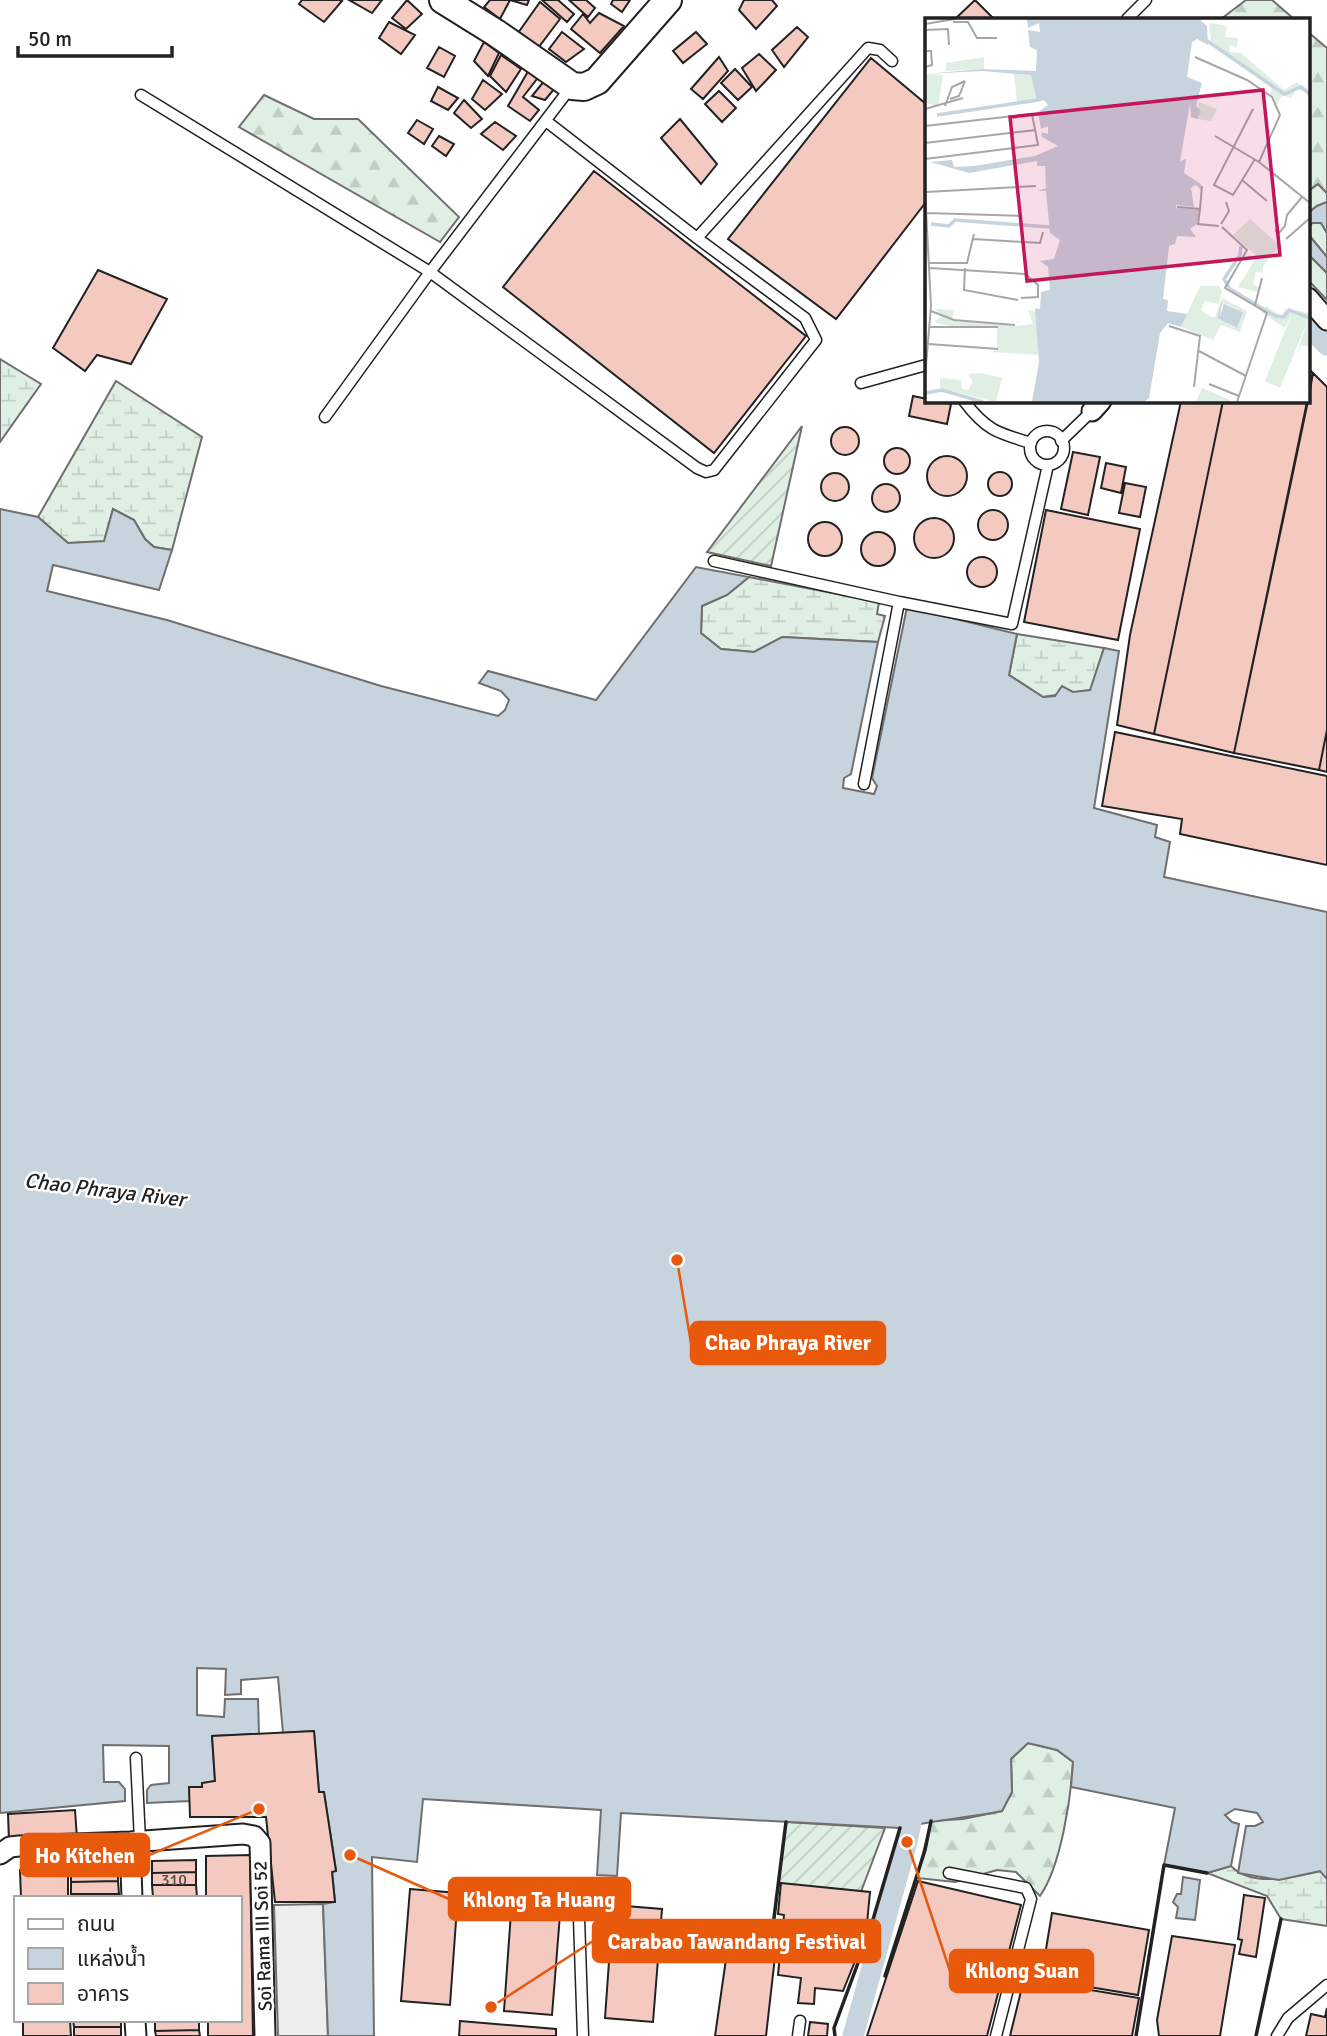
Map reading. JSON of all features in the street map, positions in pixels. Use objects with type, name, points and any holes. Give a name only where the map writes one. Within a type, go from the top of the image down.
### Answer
[{"type":"street","points":[[443,0],[572,86],[584,87],[597,81],[668,0]]},
{"type":"street","points":[[1310,300],[1327,320]]},
{"type":"street","name":"Soi Rama III Soi 52","points":[[135,1842],[243,1834],[257,1839],[260,1843],[265,2036]]},
{"type":"street","points":[[0,1854],[10,1847],[19,1846],[135,1842],[132,1896]]},
{"type":"lane","points":[[1129,18],[1146,0]]},
{"type":"lane","points":[[697,238],[868,48],[880,50],[892,61]]},
{"type":"lane","points":[[325,417],[429,272],[572,86]]},
{"type":"lane","points":[[141,95],[429,272],[697,468],[715,470],[816,340],[805,318],[546,121]]},
{"type":"lane","points":[[861,383],[925,365]]},
{"type":"lane","points":[[965,402],[978,420],[997,432],[1031,443]]},
{"type":"lane","points":[[1061,441],[1096,406]]},
{"type":"lane","points":[[714,561],[1012,624],[1048,465],[1061,456],[1061,441],[1054,433],[1043,432],[1031,443],[1033,458],[1048,465]]},
{"type":"lane","points":[[864,784],[899,602]]},
{"type":"lane","points":[[135,1842],[136,1758]]},
{"type":"lane","points":[[949,1872],[1026,1888],[1031,1899],[996,2036]]},
{"type":"lane","points":[[578,1889],[583,2036]]},
{"type":"lane","points":[[1278,2036],[1288,2018],[1327,1985]]},
{"type":"lane","points":[[798,2036],[800,2021]]},
{"type":"green space","points":[[1246,0],[1272,0],[1293,18],[1222,18]]},
{"type":"green space","points":[[1310,34],[1327,48],[1327,193],[1318,184],[1310,190]]},
{"type":"green space","points":[[264,95],[314,119],[358,119],[459,217],[440,242],[239,127]]},
{"type":"green space","points":[[1318,184],[1327,193],[1327,202],[1310,211],[1310,190]]},
{"type":"green space","points":[[1312,223],[1321,223],[1327,233],[1327,257],[1310,236]]},
{"type":"green space","points":[[1310,256],[1327,273],[1327,300],[1310,282]]},
{"type":"green space","points":[[0,359],[41,384],[0,442]]},
{"type":"green space","points":[[116,381],[202,437],[172,550],[154,547],[145,539],[134,520],[113,509],[104,542],[68,543],[38,517]]},
{"type":"green space","points":[[802,426],[771,566],[707,552]]},
{"type":"green space","points":[[749,577],[879,602],[877,614],[885,616],[878,642],[783,637],[754,652],[721,649],[701,633],[702,606],[727,595]]},
{"type":"green space","points":[[1017,634],[1104,648],[1091,690],[1043,697],[1009,675]]},
{"type":"green space","points":[[1028,1743],[1057,1750],[1073,1762],[1059,1850],[1040,1896],[1016,1872],[997,1870],[955,1882],[917,1878],[931,1821],[963,1819],[1002,1811],[1012,1792],[1011,1759]]},
{"type":"green space","points":[[786,1822],[885,1828],[859,1897],[778,1886]]},
{"type":"green space","points":[[1231,1866],[1240,1873],[1262,1879],[1286,1878],[1321,1871],[1327,1879],[1327,1926],[1281,1919],[1267,1896],[1207,1873]]},
{"type":"shaded area","points":[[323,1904],[328,2036],[278,2036],[274,1905]]},
{"type":"water","points":[[1327,202],[1327,233],[1321,223],[1312,223],[1310,226],[1310,211]]},
{"type":"water","points":[[1310,236],[1327,257],[1327,273],[1310,256]]},
{"type":"water","points":[[0,509],[38,517],[68,543],[104,541],[113,509],[134,520],[145,539],[154,547],[172,550],[159,590],[53,565],[47,591],[167,620],[381,686],[498,716],[505,710],[509,700],[501,691],[479,683],[488,671],[596,700],[696,567],[749,577],[727,595],[702,606],[701,633],[721,649],[754,652],[782,637],[878,642],[851,774],[844,778],[843,788],[874,794],[877,786],[872,778],[907,607],[1017,634],[1009,675],[1043,697],[1055,696],[1062,686],[1073,692],[1090,690],[1104,648],[1119,651],[1094,808],[1157,825],[1155,837],[1170,842],[1164,877],[1327,912],[1327,1879],[1320,1871],[1279,1880],[1238,1873],[1246,1826],[1263,1822],[1257,1813],[1235,1809],[1225,1815],[1232,1822],[1239,1824],[1231,1866],[1207,1873],[1164,1865],[1175,1808],[1071,1787],[1073,1762],[1057,1750],[1028,1743],[1011,1759],[1012,1792],[1002,1811],[900,1828],[621,1813],[617,1876],[597,1875],[601,1810],[423,1799],[417,1862],[372,1857],[374,2036],[328,2036],[323,1904],[335,1902],[332,1872],[336,1870],[324,1793],[319,1792],[314,1731],[283,1733],[278,1677],[241,1680],[241,1694],[225,1695],[226,1669],[197,1668],[197,1715],[224,1717],[225,1699],[258,1699],[259,1734],[212,1736],[215,1781],[202,1783],[202,1787],[189,1787],[190,1801],[147,1803],[147,1790],[151,1785],[169,1783],[169,1746],[103,1745],[104,1782],[119,1782],[125,1789],[125,1801],[0,1813]]},
{"type":"water","points":[[1183,1877],[1200,1880],[1195,1920],[1176,1918],[1178,1907],[1173,1902],[1177,1894],[1181,1894]]},
{"type":"building","points":[[302,0],[342,1],[324,22],[299,4]]},
{"type":"building","points":[[349,0],[382,0],[372,13]]},
{"type":"building","points":[[407,0],[422,14],[406,29],[392,18]]},
{"type":"building","points":[[490,0],[510,0],[500,19],[484,7]]},
{"type":"building","points":[[510,0],[529,0],[527,5]]},
{"type":"building","points":[[542,0],[558,0],[574,14],[567,22]]},
{"type":"building","points":[[569,0],[586,0],[595,8],[588,17]]},
{"type":"building","points":[[613,0],[630,0],[622,12],[611,4]]},
{"type":"building","points":[[744,0],[772,0],[777,6],[756,29],[739,10]]},
{"type":"building","points":[[975,0],[993,18],[956,18]]},
{"type":"building","points":[[540,2],[560,19],[538,48],[518,33]]},
{"type":"building","points":[[599,13],[624,26],[600,53],[571,29],[583,14],[590,23]]},
{"type":"building","points":[[389,22],[415,35],[401,54],[379,38]]},
{"type":"building","points":[[797,27],[808,37],[784,67],[772,50]]},
{"type":"building","points":[[562,32],[584,49],[566,62],[549,49]]},
{"type":"building","points":[[696,32],[707,44],[683,63],[673,51]]},
{"type":"building","points":[[484,42],[499,53],[488,76],[474,61]]},
{"type":"building","points":[[439,47],[455,56],[444,77],[427,68]]},
{"type":"building","points":[[759,54],[776,70],[756,91],[742,68]]},
{"type":"building","points":[[501,55],[521,69],[506,92],[490,76]]},
{"type":"building","points":[[719,57],[728,71],[703,99],[691,89]]},
{"type":"building","points":[[871,58],[925,103],[925,203],[836,319],[728,239]]},
{"type":"building","points":[[530,68],[540,75],[523,97],[539,110],[530,121],[508,106]]},
{"type":"building","points":[[735,69],[752,87],[738,100],[721,83]]},
{"type":"building","points":[[483,80],[502,94],[485,110],[472,99]]},
{"type":"building","points":[[545,80],[555,88],[545,100],[532,96]]},
{"type":"building","points":[[438,87],[458,98],[448,110],[431,101]]},
{"type":"building","points":[[719,91],[736,108],[722,122],[705,104]]},
{"type":"building","points":[[464,100],[482,119],[471,128],[454,113]]},
{"type":"building","points":[[680,119],[717,164],[701,184],[661,138]]},
{"type":"building","points":[[417,120],[433,129],[424,144],[408,133]]},
{"type":"building","points":[[495,122],[516,136],[503,150],[481,134]]},
{"type":"building","points":[[439,136],[454,144],[446,156],[432,146]]},
{"type":"building","points":[[594,171],[806,336],[714,453],[503,287]]},
{"type":"building","points":[[98,270],[167,299],[131,364],[97,355],[85,371],[53,348]]},
{"type":"building","points":[[1313,373],[1327,387],[1327,730],[1319,770],[1234,753],[1307,402],[1310,402]]},
{"type":"building","points":[[913,396],[925,399],[925,402],[951,404],[947,424],[909,416]]},
{"type":"building","points":[[1181,402],[1223,402],[1154,734],[1117,725],[1130,635]]},
{"type":"building","points":[[1223,402],[1308,402],[1234,753],[1154,734]]},
{"type":"building","points":[[845,427],[855,431],[859,441],[855,451],[845,455],[835,451],[831,441],[835,431]]},
{"type":"building","points":[[897,448],[906,452],[910,461],[906,470],[897,474],[888,470],[884,461],[888,452]]},
{"type":"building","points":[[1073,452],[1100,457],[1088,515],[1061,509]]},
{"type":"building","points":[[947,456],[955,457],[961,462],[966,468],[966,484],[961,490],[955,495],[947,496],[939,495],[933,490],[928,484],[927,476],[928,468],[933,462],[939,457]]},
{"type":"building","points":[[1106,463],[1126,467],[1121,493],[1101,488]]},
{"type":"building","points":[[1000,472],[1008,476],[1012,484],[1008,492],[1000,496],[992,492],[988,484],[992,476]]},
{"type":"building","points":[[835,473],[845,477],[849,487],[845,497],[835,501],[825,497],[821,487],[825,477]]},
{"type":"building","points":[[1125,483],[1146,487],[1140,517],[1119,513]]},
{"type":"building","points":[[886,484],[896,488],[900,498],[896,508],[886,512],[876,508],[872,498],[876,488]]},
{"type":"building","points":[[993,510],[999,511],[1007,519],[1007,531],[999,539],[993,540],[987,539],[979,531],[978,525],[979,519],[987,511]]},
{"type":"building","points":[[1046,510],[1140,529],[1118,640],[1024,622]]},
{"type":"building","points":[[934,518],[942,519],[948,524],[953,530],[953,546],[948,552],[942,557],[934,558],[926,557],[920,552],[915,546],[914,538],[915,530],[920,524],[926,519]]},
{"type":"building","points":[[825,522],[837,527],[842,539],[837,551],[825,556],[813,551],[808,539],[813,527]]},
{"type":"building","points":[[878,532],[890,537],[895,549],[890,561],[878,566],[866,561],[861,549],[866,537]]},
{"type":"building","points":[[982,557],[988,558],[996,566],[996,578],[988,586],[982,587],[976,586],[968,578],[967,572],[968,566],[976,558]]},
{"type":"building","points":[[1327,730],[1327,772],[1319,770]]},
{"type":"building","points":[[1115,732],[1327,776],[1327,865],[1180,834],[1182,819],[1102,806]]},
{"type":"building","points":[[314,1731],[319,1792],[324,1792],[336,1871],[332,1872],[335,1902],[275,1902],[266,1817],[190,1817],[189,1787],[202,1787],[202,1783],[215,1781],[212,1736]]},
{"type":"building","points":[[75,1810],[77,1838],[9,1841],[8,1814]]},
{"type":"building","points":[[250,1855],[253,2036],[208,2036],[208,2022],[242,2022],[242,1896],[206,1896],[206,1856]]},
{"type":"building","points":[[196,1860],[196,1872],[152,1873],[152,1861]]},
{"type":"building","points":[[118,1869],[118,1881],[71,1882],[71,1870]]},
{"type":"building","points":[[20,1870],[68,1870],[68,1896],[21,1896]]},
{"type":"building","points":[[196,1872],[196,1885],[152,1885],[152,1873]]},
{"type":"building","points":[[118,1881],[119,1894],[71,1894],[71,1882]]},
{"type":"building","points":[[918,1881],[1021,1905],[987,2036],[867,2036]]},
{"type":"building","points":[[781,1883],[870,1892],[866,1934],[843,1991],[815,1988],[814,2004],[798,2003],[801,1978],[778,1975],[784,1915],[778,1914]]},
{"type":"building","points":[[152,1885],[196,1885],[197,1896],[153,1896]]},
{"type":"building","points":[[410,1889],[458,1893],[450,2005],[401,2001]]},
{"type":"building","points":[[71,1894],[119,1894],[119,1896]]},
{"type":"building","points":[[1244,1895],[1265,1898],[1256,1957],[1239,1954],[1242,1940],[1238,1939]]},
{"type":"building","points":[[512,1898],[561,1902],[552,2015],[504,2011]]},
{"type":"building","points":[[613,1905],[662,1909],[653,2022],[605,2018]]},
{"type":"building","points":[[1052,1913],[1149,1930],[1138,1995],[1041,1979]]},
{"type":"building","points":[[730,1931],[777,1939],[766,2036],[715,2036]]},
{"type":"building","points":[[1172,1936],[1235,1945],[1220,2036],[1159,2036],[1157,2020]]},
{"type":"building","points":[[1024,1979],[1139,1998],[1132,2036],[1010,2036]]},
{"type":"building","points":[[1327,2008],[1327,2036],[1306,2036],[1311,2014],[1325,2017]]},
{"type":"building","points":[[460,2021],[556,2029],[556,2036],[459,2036]]},
{"type":"building","points":[[23,2022],[70,2022],[71,2036],[23,2036]]},
{"type":"building","points":[[73,2022],[121,2022],[121,2027],[74,2027]]},
{"type":"building","points":[[155,2022],[199,2022],[199,2030],[155,2031]]},
{"type":"building","points":[[810,2022],[828,2024],[827,2036],[808,2036]]},
{"type":"building","points":[[74,2027],[121,2027],[121,2036],[74,2036]]},
{"type":"building","points":[[199,2030],[200,2036],[156,2036],[155,2031]]},
{"type":"waterway","points":[[1310,328],[1327,345]]},
{"type":"waterway","points":[[853,2036],[907,1842],[916,1798]]},
{"type":"wall","points":[[885,1976],[925,1850],[931,1821]]},
{"type":"wall","points":[[771,1942],[786,1822]]},
{"type":"wall","points":[[835,2036],[834,2028],[869,1933],[900,1828]]},
{"type":"wall","points":[[1136,2036],[1164,1865],[1207,1873]]},
{"type":"wall","points":[[1256,2036],[1281,1919]]},
{"type":"place","name":"Chao Phraya River","points":[[677,1260]]},
{"type":"place","name":"Ho Kitchen","points":[[259,1809]]},
{"type":"place","name":"Khlong Suan","points":[[907,1842]]},
{"type":"place","name":"Khlong Ta Huang","points":[[350,1855]]},
{"type":"place","name":"Carabao Tawandang Festival","points":[[491,2007]]}]
